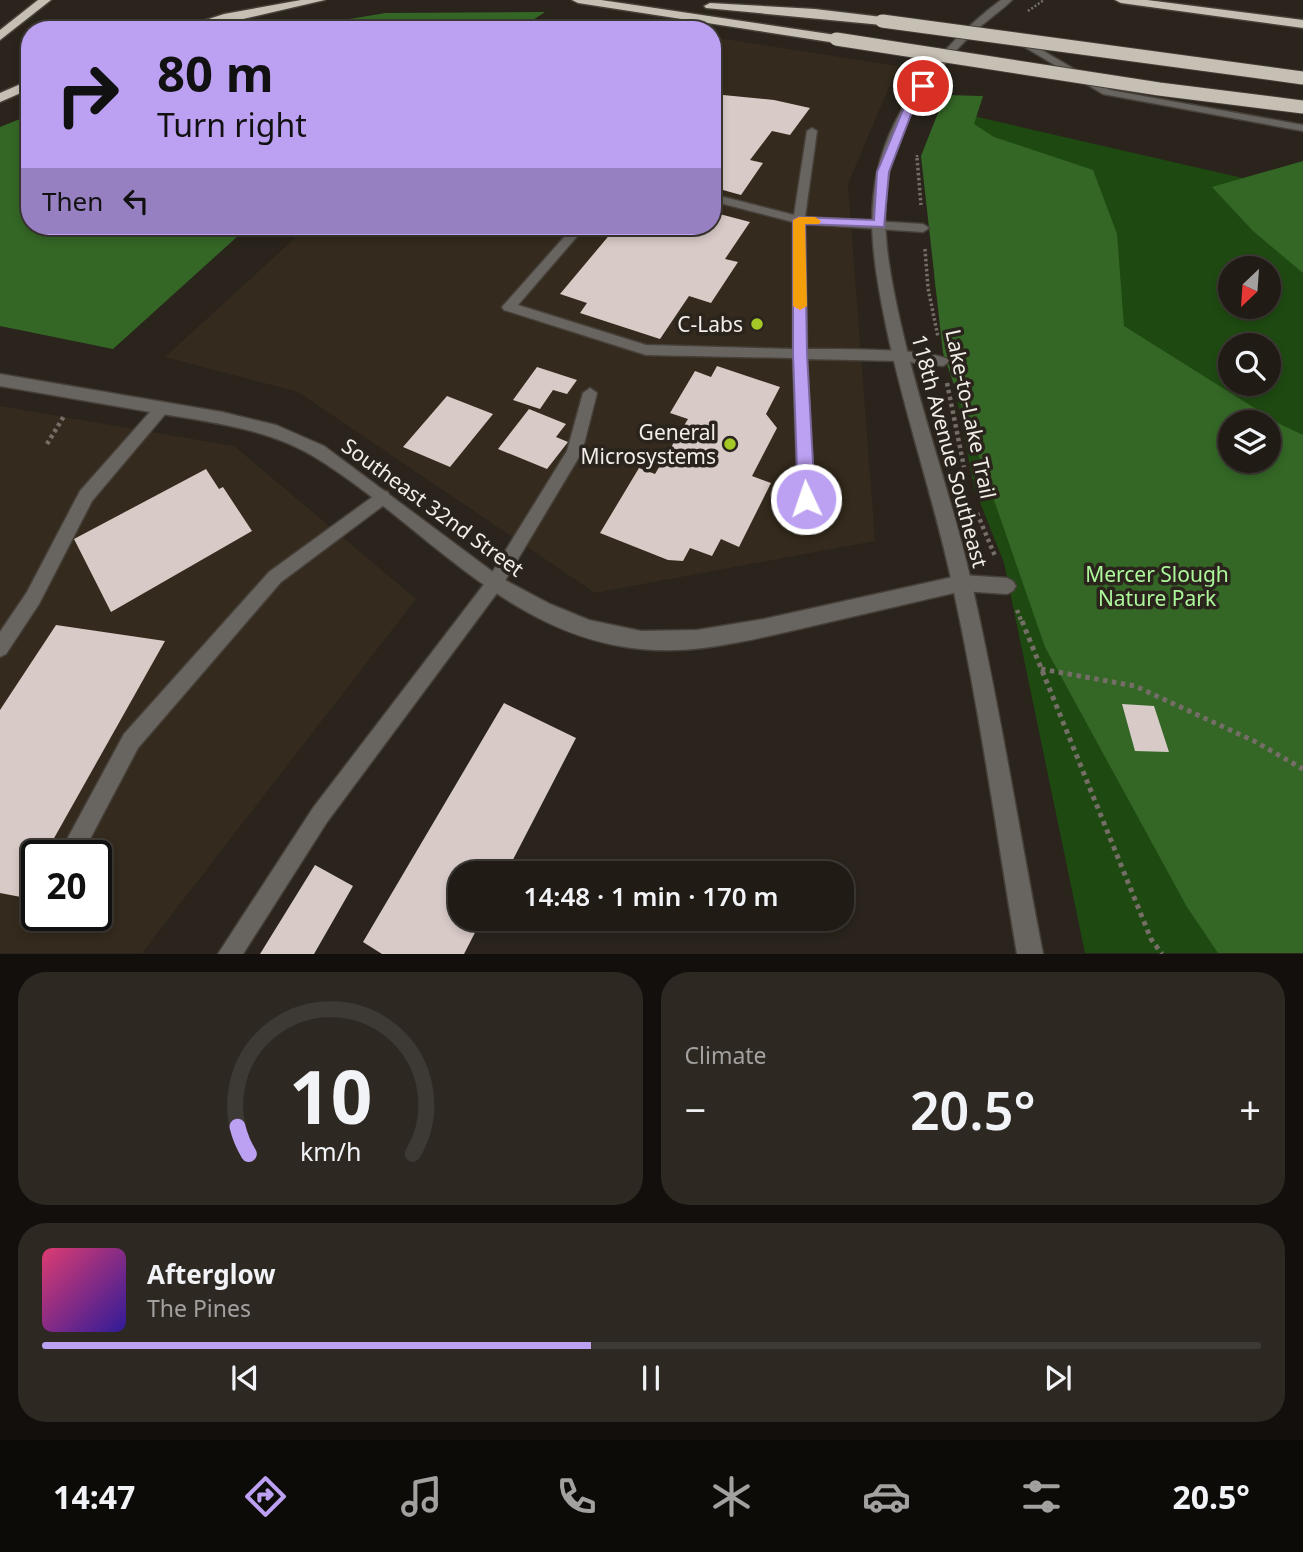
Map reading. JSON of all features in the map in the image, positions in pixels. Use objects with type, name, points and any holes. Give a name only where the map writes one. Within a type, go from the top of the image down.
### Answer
[{"type":"highway","points":[[0,36],[45,0]]},
{"type":"highway","points":[[213,21],[319,0]]},
{"type":"highway","points":[[578,0],[713,21]]},
{"type":"highway","points":[[645,0],[882,21],[1303,78]]},
{"type":"highway","points":[[719,0],[827,15]]},
{"type":"highway","points":[[1121,0],[1303,24]]},
{"type":"highway","points":[[721,22],[1170,91],[1303,107]]},
{"type":"highway","points":[[0,98],[21,88]]},
{"type":"street","name":"118th Avenue Southeast","points":[[1007,0],[975,23],[923,86],[907,112],[883,172],[881,266],[900,356],[962,583],[1030,954]]},
{"type":"street","name":"Southeast 32nd Street","points":[[0,380],[222,418],[270,430],[318,451],[494,584],[543,610],[588,629],[641,640],[697,639],[764,628],[962,583]]},
{"type":"lane","points":[[1004,32],[1107,92],[1303,128]]},
{"type":"lane","points":[[806,499],[800,354],[799,220],[812,131]]},
{"type":"lane","points":[[721,199],[799,220],[923,228]]},
{"type":"lane","points":[[572,235],[509,307],[646,350],[900,356],[943,361]]},
{"type":"lane","points":[[229,954],[320,815],[494,584],[575,452],[590,393]]},
{"type":"lane","points":[[0,648],[33,598],[86,496],[162,408]]},
{"type":"lane","points":[[78,840],[131,741],[275,577],[382,497]]},
{"type":"lane","points":[[962,583],[1007,586]]},
{"type":"path","points":[[1004,32],[1044,0]]},
{"type":"path","name":"Lake-to-Lake Trail","points":[[916,146],[928,289],[967,480]]},
{"type":"path","name":"Lake-to-Lake Trail","points":[[974,505],[1152,939],[1162,954]]},
{"type":"path","points":[[1041,669],[1135,687],[1254,741],[1303,769]]},
{"type":"shaded area","points":[[721,38],[898,66],[848,184],[875,541],[595,593],[298,392],[165,357],[298,235],[721,235]]},
{"type":"shaded area","points":[[0,406],[234,446],[416,599],[142,953],[0,953]]},
{"type":"green space","points":[[545,12],[532,21],[337,21],[386,13]]},
{"type":"green space","name":"Mercer Slough Nature Park","points":[[945,95],[983,96],[974,124],[994,137],[1093,170],[1117,234],[1124,326],[1218,385],[1218,396],[1235,396],[1258,410],[1218,410],[1218,473],[1281,473],[1281,424],[1303,435],[1303,953],[1218,953],[1187,907],[1045,647],[943,353],[921,156]]},
{"type":"green space","name":"Mercer Slough Nature Park","points":[[960,113],[1303,192],[1303,953],[1085,953],[1004,563],[974,487],[935,286],[928,172]]},
{"type":"green space","points":[[21,119],[21,235],[239,235],[113,349],[0,326],[0,127]]},
{"type":"green space","points":[[1303,161],[1303,273],[1253,231],[1212,187]]},
{"type":"building","points":[[723,95],[774,100],[810,108],[790,135],[772,131],[750,160],[763,163],[741,195],[721,189]]},
{"type":"building","points":[[721,214],[750,222],[725,259],[738,262],[711,303],[689,296],[660,339],[580,313],[587,303],[560,294],[609,235],[721,235]]},
{"type":"building","points":[[717,366],[780,387],[766,414],[777,428],[752,476],[771,483],[739,547],[721,539],[712,556],[690,548],[683,561],[668,560],[600,533],[639,468],[655,474],[688,419],[670,413],[695,371],[711,377]]},
{"type":"building","points":[[537,367],[577,380],[567,394],[553,390],[540,409],[513,400]]},
{"type":"building","points":[[447,396],[493,414],[450,467],[403,447]]},
{"type":"building","points":[[529,409],[566,424],[556,437],[568,442],[547,469],[498,449]]},
{"type":"building","points":[[206,469],[219,489],[223,487],[252,531],[111,612],[74,539]]},
{"type":"building","points":[[56,625],[165,641],[53,840],[21,840],[21,897],[0,893],[0,710]]},
{"type":"building","points":[[504,703],[576,738],[512,861],[448,861],[448,931],[476,931],[464,954],[382,954],[363,942]]},
{"type":"building","points":[[1122,704],[1154,706],[1169,752],[1135,751]]},
{"type":"building","points":[[315,865],[353,886],[314,954],[260,954]]},
{"type":"slow traffic","points":[[800,306],[799,220],[815,221]]},
{"type":"place","name":"C-Labs","points":[[757,324]]},
{"type":"place","name":"General Microsystems","points":[[730,444]]},
{"type":"route","points":[[806,499],[800,354],[799,220],[880,224],[883,172],[892,144],[923,86]]}]
